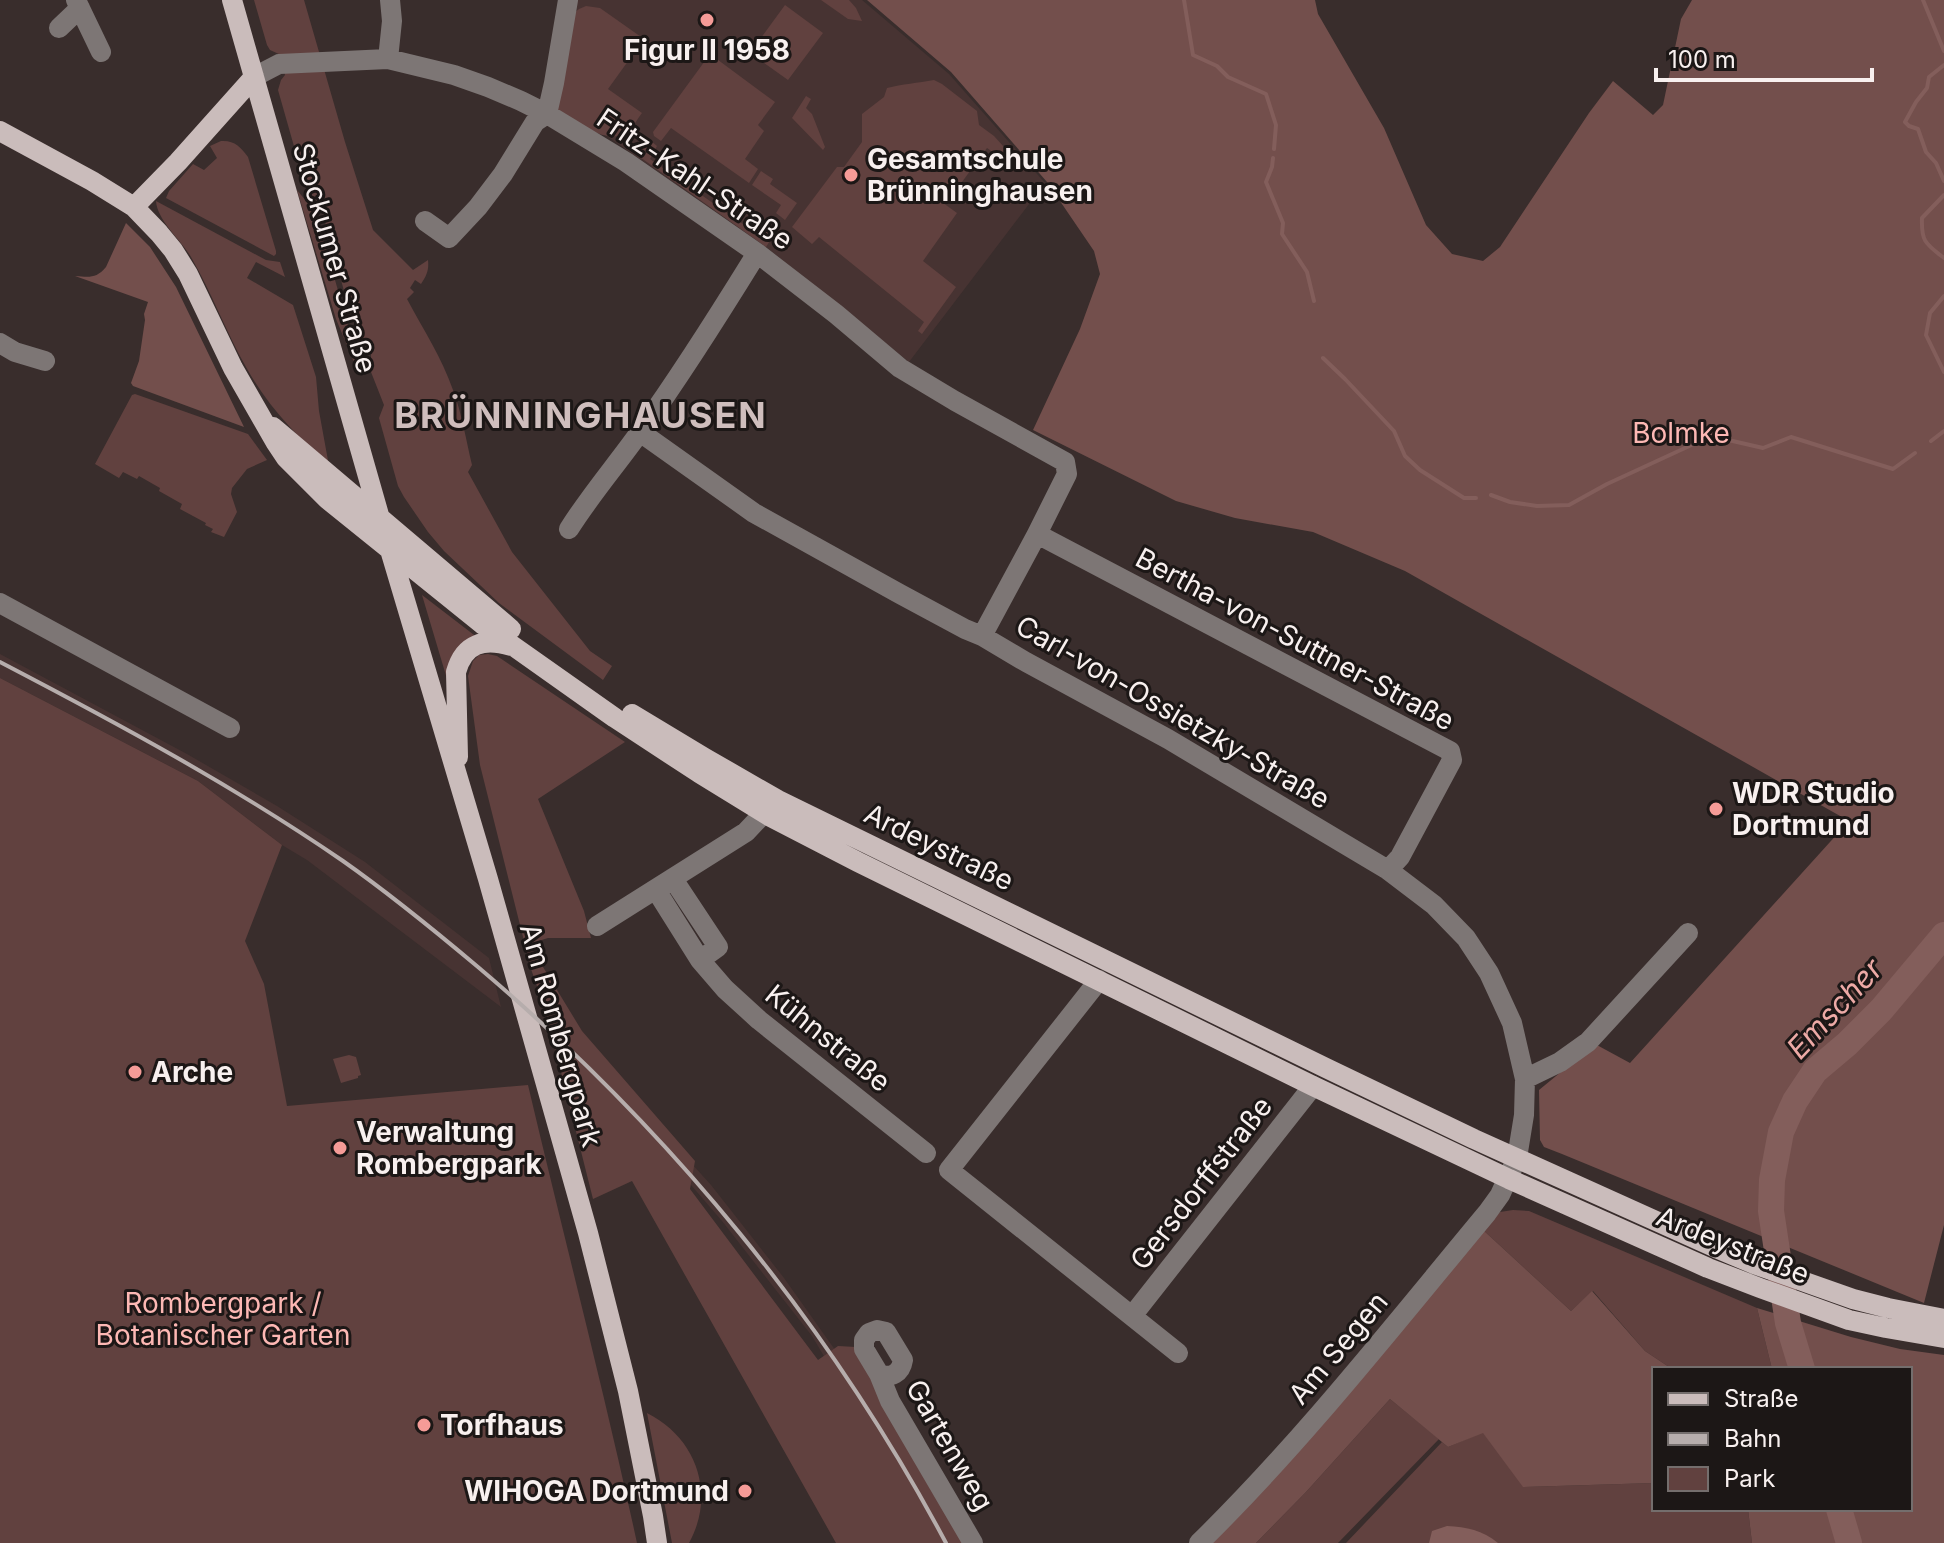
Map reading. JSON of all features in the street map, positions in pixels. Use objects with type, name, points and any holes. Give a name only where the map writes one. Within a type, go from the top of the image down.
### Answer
[{"type":"main road","name":"Stockumer Straße","points":[[232,0],[389,547]]},
{"type":"main road","points":[[134,207],[254,77]]},
{"type":"main road","name":"Ardeystraße","points":[[2,137],[92,181],[134,207],[166,241],[188,274],[233,368],[286,458],[327,499],[511,646],[625,725],[769,805],[887,876],[1509,1179],[1708,1268],[1810,1307],[1849,1320],[1944,1338]]},
{"type":"main road","name":"Ardeystraße","points":[[264,420],[533,646],[621,707],[705,758],[769,805],[1517,1158],[1754,1264],[1853,1299],[1944,1319]]},
{"type":"main road","name":"Am Rombergpark","points":[[389,547],[588,1233],[628,1391],[657,1543]]},
{"type":"main road","points":[[458,781],[456,672],[459,662],[465,652],[483,643],[499,642],[511,646]]},
{"type":"street","points":[[388,59],[392,21],[390,0]]},
{"type":"street","points":[[425,221],[449,238],[503,174],[535,122],[547,114],[568,0]]},
{"type":"street","points":[[59,28],[78,4],[101,52]]},
{"type":"street","name":"Fritz-Kahl-Straße","points":[[254,77],[279,64],[388,59],[454,75],[547,114],[626,162],[757,253],[900,368],[1065,462],[1067,474],[1037,534]]},
{"type":"street","points":[[569,529],[691,360],[757,253]]},
{"type":"street","points":[[0,343],[15,352],[45,361]]},
{"type":"street","name":"Carl-von-Ossietzky-Straße","points":[[640,432],[754,513],[1168,739],[1388,870],[1434,905],[1466,938],[1489,973],[1512,1023],[1525,1079],[1524,1115],[1517,1158]]},
{"type":"street","points":[[982,636],[1037,534]]},
{"type":"street","name":"Bertha-von-Suttner-Straße","points":[[1037,534],[1450,751],[1452,760],[1400,857],[1388,870]]},
{"type":"street","points":[[0,603],[230,728]]},
{"type":"street","points":[[597,926],[746,832],[769,805]]},
{"type":"street","name":"Kühnstraße","points":[[664,884],[718,947],[700,960],[725,989],[759,1020],[926,1153]]},
{"type":"street","points":[[1525,1079],[1560,1062],[1588,1042],[1688,933]]},
{"type":"street","name":"Gersdorffstraße","points":[[1099,980],[949,1170],[1178,1353]]},
{"type":"street","name":"Gersdorffstraße","points":[[1132,1316],[1313,1086]]},
{"type":"street","points":[[1509,1179],[1517,1158]]},
{"type":"street","name":"Am Segen","points":[[1199,1543],[1309,1428],[1487,1213],[1509,1179]]},
{"type":"street","name":"Gartenweg","points":[[879,1374],[890,1401],[973,1543]]},
{"type":"shaded area","name":"Gesamtschule Brünninghausen","points":[[577,0],[862,0],[949,74],[1045,183],[909,362],[766,247],[561,104]]},
{"type":"shaded area","points":[[0,654],[187,754],[365,862],[489,958],[501,1007],[198,781],[0,678]]},
{"type":"shaded area","points":[[546,1012],[626,1091],[711,1185],[784,1278],[855,1378],[825,1358],[812,1336],[722,1221],[672,1163],[555,1047]]},
{"type":"shaded area","points":[[1447,1526],[1474,1530],[1498,1543],[1429,1543],[1432,1531]]},
{"type":"green space","points":[[254,0],[304,0],[373,230],[413,270],[428,260],[425,278],[421,284],[415,280],[410,288],[414,292],[407,299],[449,378],[472,465],[468,472],[512,552],[590,651],[612,666],[603,680],[499,603],[444,551],[398,486],[379,418],[384,405],[371,372],[371,355],[352,320],[319,205],[305,185],[278,90],[285,75],[281,55],[267,45]]},
{"type":"green space","points":[[821,0],[849,0],[862,21],[848,19]]},
{"type":"green space","name":"Bolmke","points":[[867,0],[1315,0],[1318,14],[1384,128],[1426,225],[1452,254],[1483,261],[1500,247],[1613,81],[1653,115],[1663,105],[1681,19],[1692,0],[1944,0],[1944,1225],[1924,1303],[1544,1147],[1540,1140],[1539,1090],[1595,1044],[1630,1063],[1849,821],[1405,571],[1313,532],[1235,518],[1176,501],[1033,430],[1080,329],[1100,274],[1094,251],[1047,182],[951,72]]},
{"type":"green space","points":[[785,5],[823,33],[788,80],[750,53]]},
{"type":"green space","points":[[586,6],[600,8],[644,39],[608,89],[642,113],[628,132],[618,136],[589,130],[555,109],[573,14]]},
{"type":"green space","points":[[710,54],[775,102],[758,125],[764,131],[745,159],[758,169],[749,183],[671,128],[661,141],[654,136],[653,132]]},
{"type":"green space","points":[[934,80],[977,111],[979,125],[994,136],[1022,167],[1019,171],[987,148],[948,201],[942,197],[939,200],[957,213],[923,261],[956,287],[922,334],[918,331],[924,322],[819,237],[812,244],[792,227],[837,167],[844,167],[862,142],[862,114],[884,97],[887,88]]},
{"type":"green space","points":[[806,96],[811,99],[806,108],[812,114],[825,147],[823,150],[792,118]]},
{"type":"green space","points":[[221,141],[237,145],[248,157],[276,251],[274,256],[166,198],[193,164],[204,170],[217,158],[210,146]]},
{"type":"green space","points":[[647,141],[657,146],[650,159],[760,236],[766,229],[773,232],[766,247],[637,155]]},
{"type":"green space","points":[[761,171],[773,179],[770,184],[797,203],[785,220],[776,213],[781,205],[752,185]]},
{"type":"green space","points":[[297,190],[318,220],[360,368],[358,372],[336,319]]},
{"type":"green space","points":[[156,201],[266,260],[280,262],[285,277],[256,262],[247,278],[293,305],[316,377],[329,466],[283,420],[264,395],[239,354],[199,271],[165,223]]},
{"type":"green space","points":[[126,223],[150,247],[176,287],[244,427],[131,383],[139,361],[148,302],[75,276],[99,274],[106,267]]},
{"type":"green space","points":[[135,394],[248,434],[267,460],[247,469],[232,488],[237,512],[224,537],[211,532],[213,529],[206,523],[180,509],[182,504],[139,476],[137,479],[123,472],[119,478],[95,464]]},
{"type":"green space","points":[[422,595],[478,638],[450,689]]},
{"type":"green space","points":[[479,655],[497,656],[625,742],[538,799],[584,911],[591,938],[548,938],[529,944],[582,1031],[695,1161],[690,1189],[818,1360],[838,1346],[856,1347],[968,1543],[836,1543],[632,1181],[593,1199],[480,765],[468,676],[473,661]]},
{"type":"green space","name":"Rombergpark / Botanischer Garten","points":[[0,678],[198,781],[282,845],[245,941],[264,984],[287,1106],[528,1085],[637,1543],[0,1543]]},
{"type":"green space","points":[[349,1055],[356,1057],[361,1075],[341,1083],[333,1059]]},
{"type":"green space","points":[[1529,1211],[1757,1308],[1772,1367],[1669,1367],[1645,1351],[1593,1291],[1571,1311],[1482,1229],[1500,1212]]},
{"type":"green space","points":[[1482,1229],[1571,1311],[1592,1291],[1645,1351],[1669,1367],[1652,1367],[1652,1483],[1523,1487],[1483,1433],[1448,1447],[1390,1399],[1256,1543],[1207,1543]]},
{"type":"green space","points":[[1757,1308],[1851,1337],[1900,1349],[1944,1355],[1944,1543],[1752,1543],[1748,1511],[1912,1511],[1912,1367],[1772,1367]]},
{"type":"green space","points":[[1390,1399],[1439,1439],[1338,1543],[1256,1543],[1306,1492]]},
{"type":"green space","points":[[647,1413],[678,1437],[697,1469],[701,1506],[689,1543],[672,1543]]},
{"type":"green space","points":[[1483,1432],[1524,1487],[1652,1483],[1652,1511],[1748,1511],[1752,1543],[1346,1543],[1442,1442],[1448,1447]]},
{"type":"waterway","points":[[1184,0],[1193,55],[1217,66],[1228,77],[1266,94],[1276,125],[1274,149]]},
{"type":"waterway","points":[[1923,0],[1944,51]]},
{"type":"waterway","points":[[1944,65],[1929,77],[1927,88],[1905,122],[1918,129],[1926,152],[1936,163],[1944,181]]},
{"type":"waterway","points":[[1273,158],[1266,182],[1283,223],[1282,234],[1307,272],[1314,301]]},
{"type":"waterway","points":[[1944,195],[1922,218],[1926,242],[1944,258]]},
{"type":"waterway","points":[[1944,296],[1930,313],[1926,335],[1944,372]]},
{"type":"waterway","points":[[1323,358],[1394,431],[1405,456],[1420,470],[1464,498],[1476,498]]},
{"type":"waterway","points":[[1931,441],[1944,431]]},
{"type":"waterway","points":[[1491,495],[1537,506],[1569,505],[1711,436],[1763,448],[1791,437],[1893,469],[1915,453]]},
{"type":"waterway","name":"Emscher","points":[[1801,1367],[1788,1323],[1771,1211],[1772,1180],[1781,1132],[1795,1101],[1815,1071],[1881,1010],[1944,935]]},
{"type":"waterway","name":"Emscher","points":[[1840,1511],[1849,1543]]},
{"type":"railway","points":[[0,662],[174,756],[302,833],[395,899],[548,1029],[679,1162],[797,1307],[900,1462],[946,1543]]},
{"type":"place","name":"Figur II 1958","points":[[707,20]]},
{"type":"place","name":"Gesamtschule Brünninghausen","points":[[851,175]]},
{"type":"place","name":"WDR Studio Dortmund","points":[[1716,809]]},
{"type":"place","name":"Arche","points":[[135,1072]]},
{"type":"place","name":"Verwaltung Rombergpark","points":[[340,1148]]},
{"type":"place","name":"Torfhaus","points":[[424,1425]]},
{"type":"place","name":"WIHOGA Dortmund","points":[[745,1491]]},
{"type":"district","name":"BRÜNNINGHAUSEN","points":[[581,415]]}]
